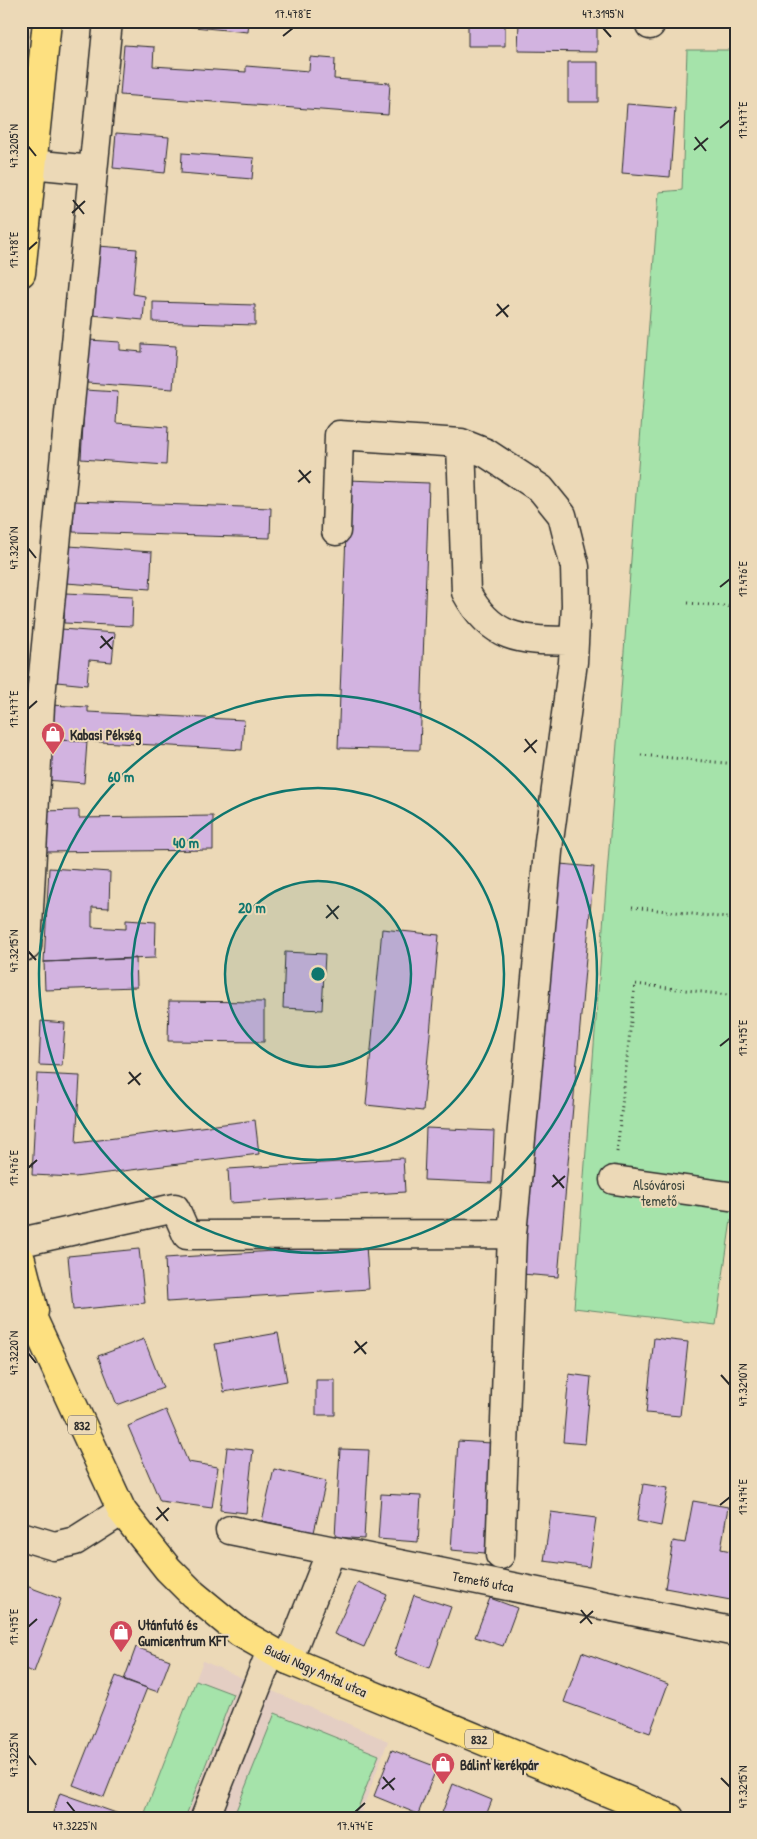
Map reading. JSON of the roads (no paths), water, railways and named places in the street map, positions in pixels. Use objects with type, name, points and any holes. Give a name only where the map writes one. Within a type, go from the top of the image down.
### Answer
[{"type":"main road","points":[[21,273],[26,163],[48,21]]},
{"type":"main road","name":"Budai Nagy Antal utca","points":[[21,1260],[42,1339]]},
{"type":"main road","name":"Budai Nagy Antal utca","points":[[21,1293],[122,1511],[168,1569],[193,1594],[239,1632],[280,1656],[670,1818]]},
{"type":"street","points":[[27,946],[31,705],[108,21]]},
{"type":"street","points":[[26,163],[92,170]]},
{"type":"street","points":[[336,531],[338,435],[461,444],[486,453],[510,466],[541,488],[562,515],[575,567],[574,641],[548,841],[512,1234],[500,1554]]},
{"type":"street","points":[[461,444],[466,592],[474,606],[486,621],[500,631],[524,640],[574,641]]},
{"type":"street","points":[[614,1180],[736,1197]]},
{"type":"street","points":[[21,1242],[175,1208],[187,1235],[512,1234]]},
{"type":"street","points":[[21,1536],[54,1546],[75,1541],[122,1511]]},
{"type":"street","name":"Temető utca","points":[[230,1530],[736,1632]]},
{"type":"street","points":[[205,1818],[331,1551]]},
{"type":"place","name":"Kabasi Pékség","points":[[53,755]]},
{"type":"place","name":"Utánfutó és Gumicentrum KFT","points":[[121,1653]]},
{"type":"place","name":"Bálint kerékpár","points":[[443,1785]]},
{"type":"park label","name":"Alsóvárosi temető","points":[[659,1192]]}]
